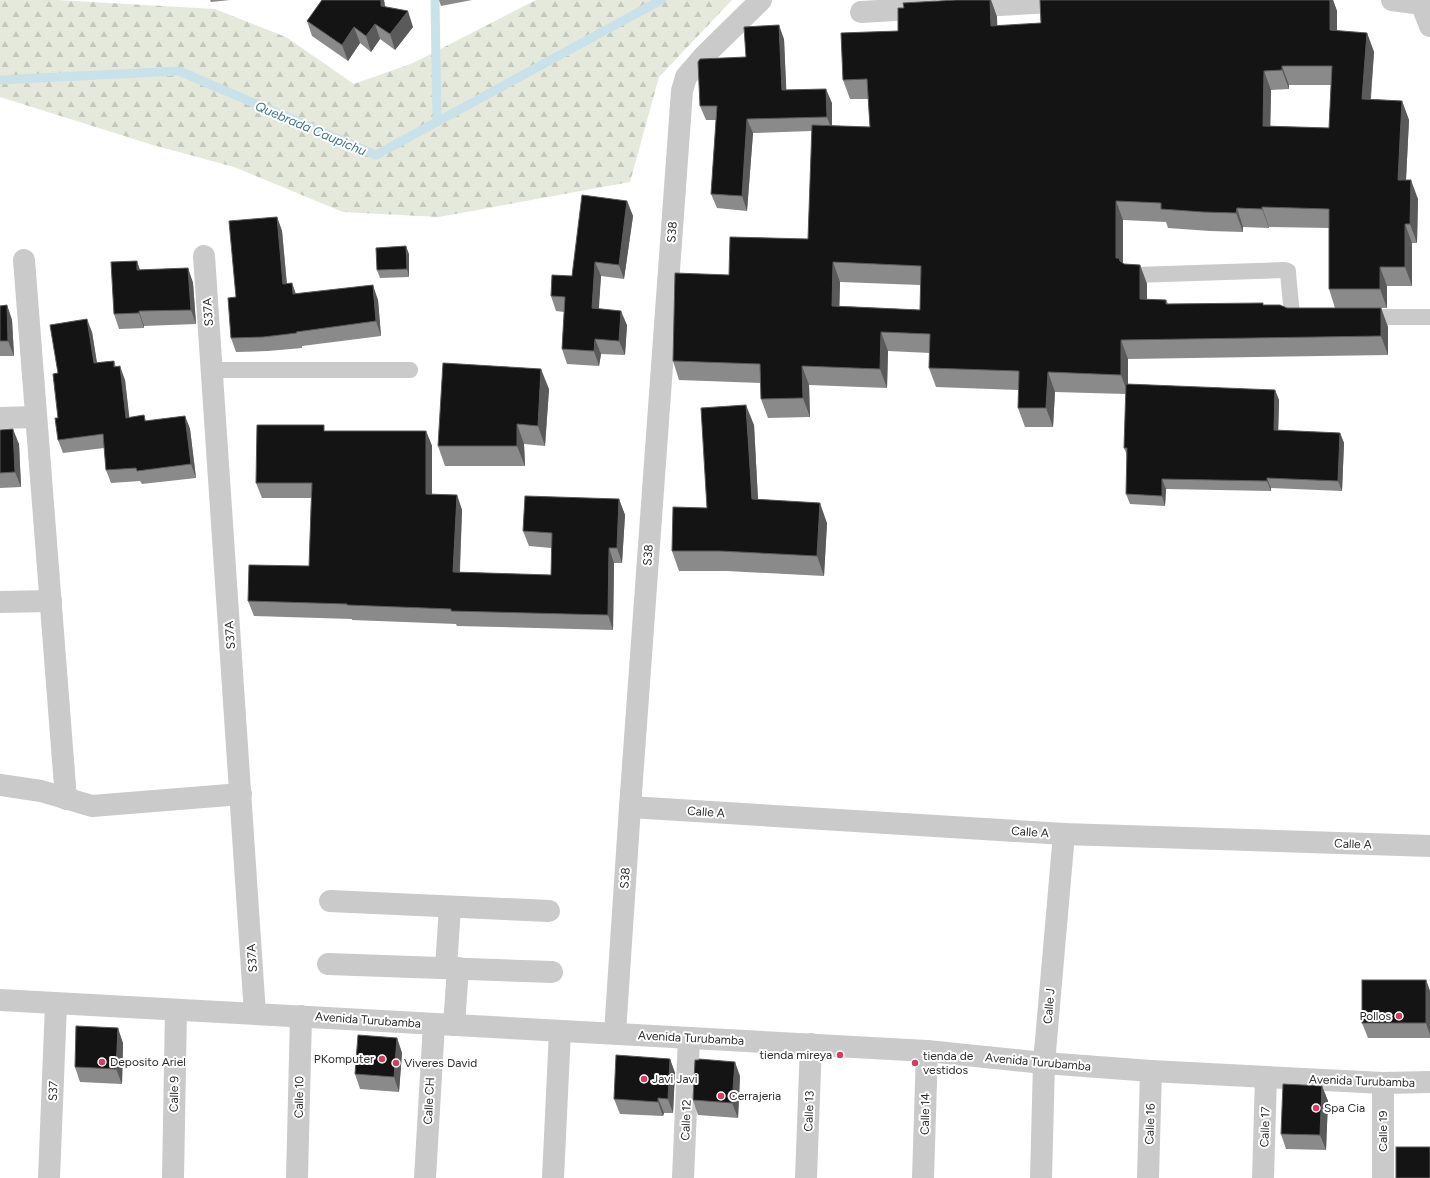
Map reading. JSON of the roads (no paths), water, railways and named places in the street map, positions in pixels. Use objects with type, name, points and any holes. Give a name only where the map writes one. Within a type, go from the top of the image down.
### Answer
[{"type":"street","name":"S38","points":[[615,1034],[682,91],[686,76],[705,55],[761,0]]},
{"type":"street","points":[[861,12],[1087,0]]},
{"type":"street","points":[[1392,0],[1421,2],[1430,26]]},
{"type":"street","name":"S37A","points":[[204,256],[256,1014]]},
{"type":"street","points":[[24,260],[66,799]]},
{"type":"street","points":[[0,418],[36,417]]},
{"type":"street","points":[[0,602],[51,601]]},
{"type":"street","points":[[0,786],[41,791],[92,806],[241,794]]},
{"type":"street","name":"Calle A","points":[[630,807],[1064,834],[1430,846]]},
{"type":"street","name":"Calle J","points":[[1040,1178],[1044,1063],[1064,834]]},
{"type":"street","points":[[330,901],[549,911]]},
{"type":"street","name":"Calle CH","points":[[425,1178],[452,968],[450,907]]},
{"type":"street","points":[[328,964],[552,972]]},
{"type":"street","name":"Avenida Turubamba","points":[[0,1000],[927,1051],[1044,1063],[1152,1071],[1383,1083],[1430,1082]]},
{"type":"street","name":"S37","points":[[49,1178],[56,1004]]},
{"type":"street","name":"Calle 9","points":[[173,1178],[176,1010]]},
{"type":"street","name":"Calle 10","points":[[297,1178],[301,1016]]},
{"type":"street","points":[[553,1178],[560,1031]]},
{"type":"street","name":"Calle 12","points":[[683,1178],[689,1038]]},
{"type":"street","name":"Calle 13","points":[[806,1178],[811,1044]]},
{"type":"street","name":"Calle 14","points":[[923,1178],[927,1051]]},
{"type":"street","name":"Calle 16","points":[[1148,1178],[1152,1071]]},
{"type":"street","name":"Calle 17","points":[[1263,1178],[1266,1077]]},
{"type":"street","name":"Calle 19","points":[[1383,1083],[1383,1178]]},
{"type":"lane","points":[[1135,275],[1285,270],[1288,271],[1292,315],[1294,318],[1318,318]]},
{"type":"lane","points":[[1349,317],[1430,317]]},
{"type":"lane","points":[[212,370],[410,370]]},
{"type":"waterway","points":[[435,0],[437,122]]},
{"type":"waterway","name":"Quebrada Caupichu","points":[[0,80],[179,71],[376,155],[661,0]]},
{"type":"place","name":"Pollos","points":[[1399,1016]]},
{"type":"place","name":"tienda mireya","points":[[840,1055]]},
{"type":"place","name":"PKomputer","points":[[382,1059]]},
{"type":"place","name":"Deposito Ariel","points":[[102,1062]]},
{"type":"place","name":"Viveres David","points":[[396,1063]]},
{"type":"place","name":"tienda de vestidos","points":[[915,1063]]},
{"type":"place","name":"Javi Javi","points":[[644,1079]]},
{"type":"place","name":"Cerrajeria","points":[[721,1096]]},
{"type":"place","name":"Spa Cia","points":[[1316,1108]]}]
